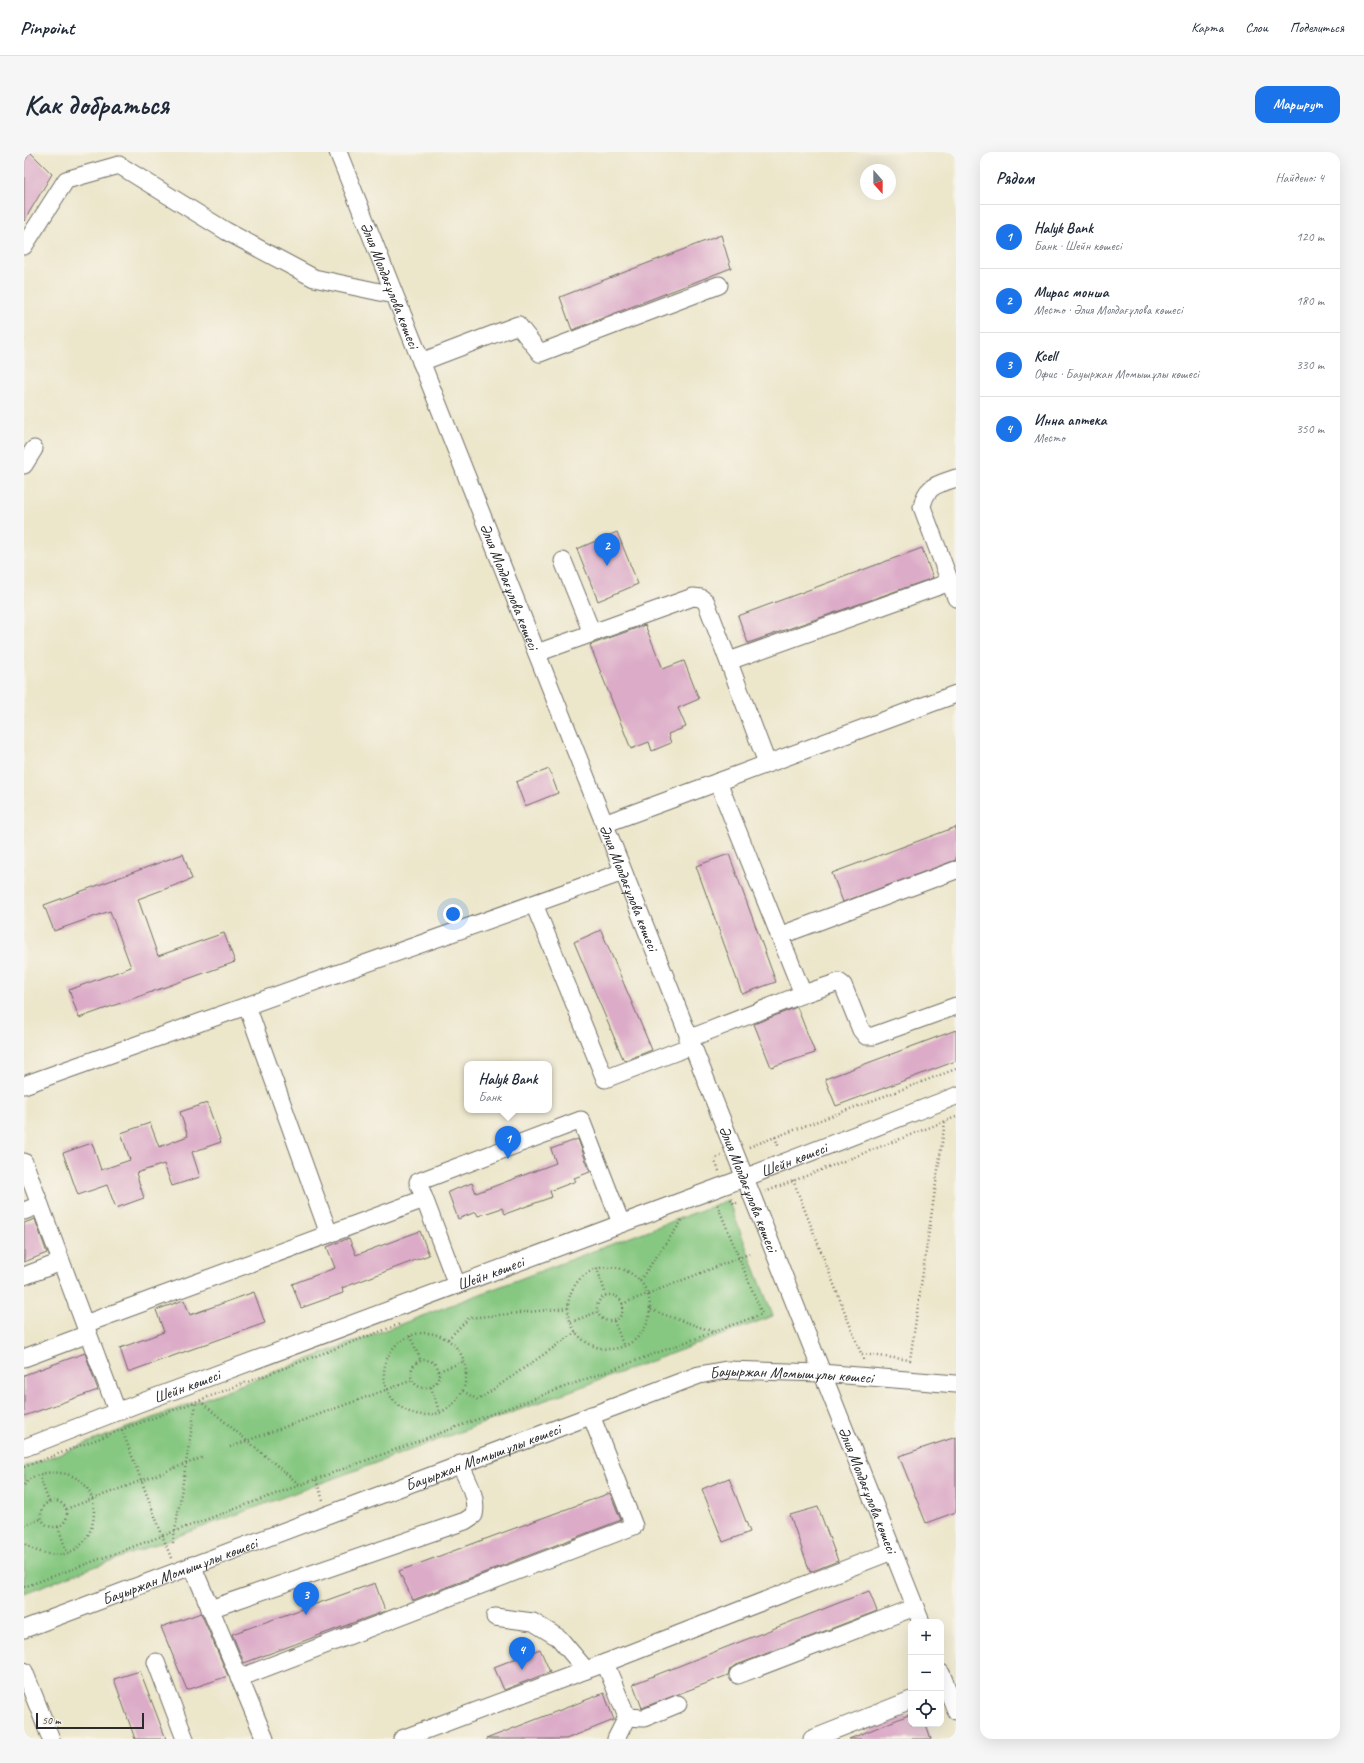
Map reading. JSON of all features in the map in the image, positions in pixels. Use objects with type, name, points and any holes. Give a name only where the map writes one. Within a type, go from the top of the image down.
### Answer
[{"type":"street","name":"Әлия Молдағұлова көшесі","points":[[338,152],[821,1374],[918,1614]]},
{"type":"street","points":[[24,246],[66,180],[119,164],[226,231],[314,278],[394,295]]},
{"type":"street","points":[[421,362],[518,325],[540,353],[719,285]]},
{"type":"street","points":[[24,465],[34,449]]},
{"type":"street","points":[[956,478],[933,487],[924,495],[922,507],[956,598]]},
{"type":"street","points":[[563,561],[592,633]]},
{"type":"street","points":[[729,661],[950,582]]},
{"type":"street","points":[[537,653],[693,597],[701,598],[706,602],[767,763]]},
{"type":"street","points":[[604,824],[956,694]]},
{"type":"street","points":[[718,782],[803,994]]},
{"type":"street","points":[[779,936],[956,870]]},
{"type":"street","points":[[24,1085],[623,872]]},
{"type":"street","points":[[534,904],[605,1079],[803,994],[839,982],[843,986],[861,1030],[866,1036],[873,1036],[956,1006]]},
{"type":"street","points":[[247,1006],[329,1234]]},
{"type":"street","name":"Шейн көшесі","points":[[24,1448],[117,1411],[744,1178],[956,1096]]},
{"type":"street","points":[[457,1285],[418,1182],[581,1120],[622,1224]]},
{"type":"street","points":[[24,1162],[117,1411]]},
{"type":"street","points":[[24,1358],[87,1329],[329,1234],[424,1199]]},
{"type":"street","points":[[24,1211],[40,1205]]},
{"type":"street","points":[[24,1276],[61,1262]]},
{"type":"street","name":"Бауыржан Момышұлы көшесі","points":[[24,1629],[674,1383],[699,1375],[726,1370],[821,1374],[956,1384]]},
{"type":"street","points":[[239,1678],[634,1526],[591,1415]]},
{"type":"street","points":[[210,1609],[465,1521],[474,1515],[476,1507],[460,1464]]},
{"type":"street","points":[[402,1739],[605,1663],[892,1551]]},
{"type":"street","points":[[192,1565],[265,1739]]},
{"type":"street","points":[[738,1675],[918,1614]]},
{"type":"street","points":[[495,1617],[533,1622],[559,1638],[586,1670]]},
{"type":"street","points":[[156,1662],[185,1739]]},
{"type":"street","points":[[605,1663],[627,1717],[616,1739]]},
{"type":"street","points":[[24,1671],[51,1739]]},
{"type":"street","points":[[944,1685],[956,1711]]},
{"type":"street","points":[[812,1739],[908,1701]]},
{"type":"street","points":[[627,1717],[644,1718],[678,1704]]},
{"type":"path","points":[[734,1152],[956,1069]]},
{"type":"path","points":[[776,1137],[784,1162],[862,1354],[910,1360],[945,1122]]},
{"type":"path","points":[[24,1587],[762,1314],[718,1203],[711,1206]]},
{"type":"path","points":[[640,1280],[682,1218],[689,1214]]},
{"type":"path","points":[[622,1304],[749,1254]]},
{"type":"path","points":[[608,1266],[621,1268],[633,1273],[640,1280],[649,1294],[651,1310],[644,1332],[624,1347],[608,1350],[594,1347],[582,1339],[576,1332],[571,1322],[568,1300],[573,1287],[582,1276],[597,1268],[608,1266]]},
{"type":"path","points":[[597,1268],[606,1295]]},
{"type":"path","points":[[606,1295],[615,1296],[622,1304],[621,1315],[614,1321],[606,1321],[597,1312],[599,1300],[606,1295]]},
{"type":"path","points":[[448,1339],[469,1318],[568,1308]]},
{"type":"path","points":[[651,1310],[714,1332]]},
{"type":"path","points":[[571,1322],[597,1312]]},
{"type":"path","points":[[614,1321],[624,1347]]},
{"type":"path","points":[[200,1401],[402,1324]]},
{"type":"path","points":[[463,1391],[478,1400],[576,1332]]},
{"type":"path","points":[[418,1333],[432,1333],[448,1339],[456,1346],[465,1361],[467,1370],[466,1384],[463,1391],[452,1406],[440,1414],[427,1416],[413,1414],[401,1408],[391,1398],[387,1390],[384,1372],[387,1358],[394,1347],[410,1336],[418,1333]]},
{"type":"path","points":[[410,1336],[420,1361]]},
{"type":"path","points":[[420,1361],[432,1362],[439,1370],[438,1381],[431,1387],[421,1387],[413,1380],[413,1368],[420,1361]]},
{"type":"path","points":[[439,1370],[465,1361]]},
{"type":"path","points":[[230,1447],[413,1380]]},
{"type":"path","points":[[431,1387],[440,1414]]},
{"type":"path","points":[[173,1543],[196,1398],[249,1440],[301,1485]]},
{"type":"path","points":[[24,1467],[196,1402]]},
{"type":"path","points":[[117,1411],[122,1430],[176,1572]]},
{"type":"path","points":[[66,1509],[204,1457]]},
{"type":"path","points":[[24,1485],[39,1475],[51,1472],[64,1473],[76,1478],[86,1487],[93,1499],[95,1512],[94,1525],[88,1537],[79,1546],[67,1552],[53,1555],[39,1552],[24,1542]]},
{"type":"path","points":[[39,1475],[49,1502]]},
{"type":"path","points":[[316,1480],[328,1514]]},
{"type":"path","points":[[49,1502],[60,1503],[66,1509],[67,1518],[58,1527],[46,1525],[41,1518],[41,1509],[49,1502]]},
{"type":"path","points":[[24,1526],[41,1518]]},
{"type":"path","points":[[58,1527],[67,1552]]},
{"type":"green space","points":[[728,1200],[773,1316],[24,1593],[24,1467]]},
{"type":"building","points":[[30,152],[52,174],[24,221],[24,162]]},
{"type":"building","points":[[721,235],[731,268],[572,330],[560,297]]},
{"type":"building","points":[[617,532],[638,584],[598,601],[577,549]]},
{"type":"building","points":[[922,548],[933,578],[748,643],[738,616]]},
{"type":"building","points":[[645,625],[663,669],[684,661],[699,699],[678,708],[686,727],[668,734],[671,743],[652,751],[649,742],[631,749],[590,645]]},
{"type":"building","points":[[549,769],[558,793],[525,806],[516,782]]},
{"type":"building","points":[[956,827],[956,860],[843,902],[832,873]]},
{"type":"building","points":[[183,854],[192,879],[138,899],[158,956],[224,933],[235,962],[79,1018],[69,990],[131,967],[110,911],[54,931],[44,905]]},
{"type":"building","points":[[729,854],[776,982],[742,994],[696,866]]},
{"type":"building","points":[[601,930],[652,1050],[624,1061],[574,942]]},
{"type":"building","points":[[797,1007],[815,1053],[771,1067],[754,1024]]},
{"type":"building","points":[[956,1030],[956,1061],[836,1106],[825,1079]]},
{"type":"building","points":[[207,1103],[221,1142],[192,1152],[200,1177],[172,1186],[164,1164],[136,1173],[144,1198],[116,1208],[107,1185],[78,1195],[63,1153],[92,1143],[101,1170],[130,1160],[121,1133],[150,1123],[159,1147],[188,1136],[180,1112]]},
{"type":"building","points":[[578,1139],[590,1172],[574,1178],[576,1181],[550,1191],[552,1197],[505,1214],[502,1208],[478,1216],[476,1212],[458,1219],[448,1192],[472,1183],[476,1193],[556,1163],[551,1149]]},
{"type":"building","points":[[35,1219],[47,1253],[24,1262],[24,1223]]},
{"type":"building","points":[[420,1231],[429,1255],[342,1288],[343,1293],[301,1308],[292,1284],[335,1268],[327,1247],[349,1238],[356,1255]]},
{"type":"building","points":[[254,1292],[265,1323],[128,1372],[120,1348],[164,1332],[156,1310],[184,1300],[190,1315]]},
{"type":"building","points":[[85,1353],[98,1390],[24,1416],[24,1375]]},
{"type":"building","points":[[956,1437],[956,1512],[926,1523],[899,1456]]},
{"type":"building","points":[[729,1478],[750,1532],[723,1542],[702,1489]]},
{"type":"building","points":[[610,1493],[621,1520],[413,1600],[399,1571]]},
{"type":"building","points":[[818,1507],[838,1561],[810,1572],[790,1515]]},
{"type":"building","points":[[375,1583],[385,1611],[244,1663],[232,1634]]},
{"type":"building","points":[[869,1591],[877,1611],[734,1666],[730,1669],[728,1675],[642,1708],[633,1684]]},
{"type":"building","points":[[201,1613],[228,1676],[187,1690],[161,1627]]},
{"type":"building","points":[[540,1649],[550,1672],[504,1690],[494,1667]]},
{"type":"building","points":[[140,1671],[166,1739],[135,1739],[114,1679]]},
{"type":"building","points":[[604,1693],[614,1720],[566,1739],[486,1739]]},
{"type":"building","points":[[908,1715],[908,1727],[927,1727],[931,1739],[849,1739]]},
{"type":"place","name":"Мирас монша","points":[[607,566]]},
{"type":"place","name":"Halyk Bank","points":[[508,1159]]},
{"type":"place","name":"Kcell","points":[[306,1615]]},
{"type":"place","name":"Инна аптека","points":[[522,1670]]}]
